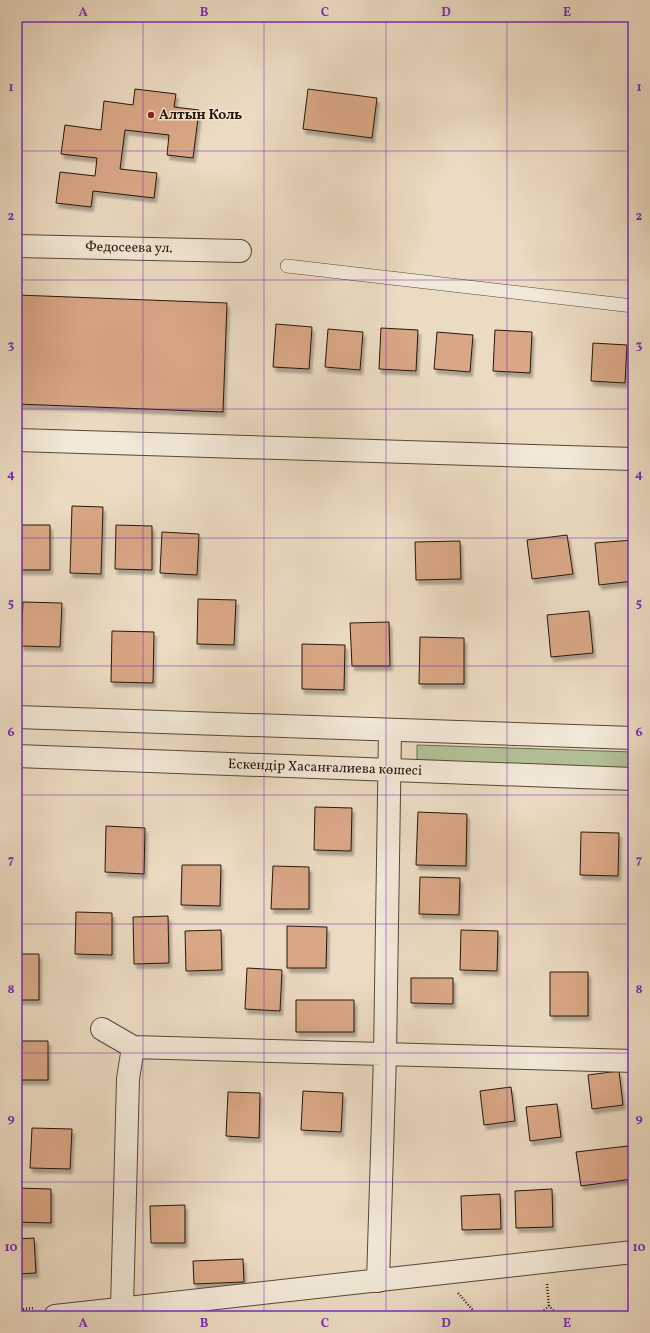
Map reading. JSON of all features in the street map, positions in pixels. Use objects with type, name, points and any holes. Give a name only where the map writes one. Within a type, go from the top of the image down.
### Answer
[{"type":"street","name":"Федосеева ул.","points":[[17,246],[240,251]]},
{"type":"street","points":[[17,440],[633,459]]},
{"type":"street","points":[[17,717],[633,738]]},
{"type":"street","points":[[378,1281],[385,1055],[390,730]]},
{"type":"street","name":"Ескендір Хасанғалиева көшесі","points":[[17,756],[633,779]]},
{"type":"street","points":[[102,1029],[133,1047],[633,1061]]},
{"type":"street","points":[[122,1308],[128,1079],[133,1047]]},
{"type":"street","points":[[54,1316],[122,1308],[180,1309],[378,1281],[633,1252]]},
{"type":"lane","points":[[287,266],[633,306]]},
{"type":"path","points":[[546,1279],[549,1306],[558,1316]]},
{"type":"path","points":[[455,1290],[478,1316]]},
{"type":"path","points":[[537,1316],[549,1306]]},
{"type":"green space","points":[[417,745],[633,752],[633,771],[417,765]]},
{"type":"building","points":[[135,89],[176,94],[174,107],[199,110],[193,158],[167,155],[169,135],[125,130],[120,169],[157,173],[154,198],[93,191],[91,207],[56,203],[60,172],[95,176],[97,158],[61,154],[65,125],[101,130],[104,101],[133,105]]},
{"type":"building","points":[[308,89],[377,98],[372,138],[303,129]]},
{"type":"building","points":[[17,295],[227,303],[223,412],[17,404]]},
{"type":"building","points":[[276,324],[312,327],[309,369],[273,367]]},
{"type":"building","points":[[381,328],[418,330],[416,371],[379,369]]},
{"type":"building","points":[[328,329],[363,332],[360,370],[325,367]]},
{"type":"building","points":[[495,330],[532,332],[530,373],[493,371]]},
{"type":"building","points":[[437,332],[473,335],[470,372],[434,369]]},
{"type":"building","points":[[593,343],[627,345],[625,383],[591,381]]},
{"type":"building","points":[[72,506],[103,507],[101,574],[70,573]]},
{"type":"building","points":[[17,525],[50,525],[50,570],[17,570]]},
{"type":"building","points":[[116,525],[152,526],[152,570],[115,569]]},
{"type":"building","points":[[162,532],[199,534],[197,575],[160,573]]},
{"type":"building","points":[[567,535],[573,574],[532,579],[527,540]]},
{"type":"building","points":[[633,540],[633,581],[599,585],[595,543]]},
{"type":"building","points":[[460,541],[461,579],[416,580],[415,542]]},
{"type":"building","points":[[198,599],[236,600],[234,645],[197,644]]},
{"type":"building","points":[[23,602],[62,603],[60,647],[21,646]]},
{"type":"building","points":[[589,611],[593,653],[551,657],[547,615]]},
{"type":"building","points":[[389,622],[390,666],[352,666],[350,623]]},
{"type":"building","points":[[112,631],[154,632],[153,683],[111,682]]},
{"type":"building","points":[[420,637],[464,638],[464,684],[419,684]]},
{"type":"building","points":[[302,644],[345,645],[344,690],[302,689]]},
{"type":"building","points":[[315,807],[352,808],[351,851],[314,850]]},
{"type":"building","points":[[418,812],[467,814],[466,866],[416,865]]},
{"type":"building","points":[[106,826],[145,828],[144,874],[105,872]]},
{"type":"building","points":[[581,832],[619,833],[618,876],[580,875]]},
{"type":"building","points":[[182,865],[221,865],[220,906],[181,905]]},
{"type":"building","points":[[273,866],[309,867],[309,909],[271,909]]},
{"type":"building","points":[[420,877],[460,878],[459,915],[419,914]]},
{"type":"building","points":[[76,912],[112,913],[112,955],[75,954]]},
{"type":"building","points":[[168,916],[169,963],[134,964],[133,917]]},
{"type":"building","points":[[287,926],[327,927],[326,968],[287,968]]},
{"type":"building","points":[[221,930],[222,970],[186,971],[185,931]]},
{"type":"building","points":[[461,930],[498,931],[497,971],[460,970]]},
{"type":"building","points":[[17,954],[39,954],[39,1000],[17,1000]]},
{"type":"building","points":[[247,968],[282,970],[280,1011],[245,1009]]},
{"type":"building","points":[[550,972],[588,972],[588,1016],[550,1016]]},
{"type":"building","points":[[411,978],[453,978],[453,1004],[411,1003]]},
{"type":"building","points":[[296,1000],[354,1000],[354,1032],[296,1032]]},
{"type":"building","points":[[17,1041],[48,1041],[48,1080],[17,1080]]},
{"type":"building","points":[[619,1071],[623,1105],[592,1109],[588,1075]]},
{"type":"building","points":[[511,1087],[515,1121],[484,1125],[480,1091]]},
{"type":"building","points":[[303,1091],[343,1093],[341,1132],[301,1130]]},
{"type":"building","points":[[228,1092],[260,1093],[259,1138],[226,1136]]},
{"type":"building","points":[[557,1104],[561,1137],[530,1141],[526,1107]]},
{"type":"building","points":[[32,1128],[72,1129],[70,1169],[30,1168]]},
{"type":"building","points":[[628,1146],[632,1179],[581,1186],[576,1152]]},
{"type":"building","points":[[17,1188],[51,1189],[51,1223],[17,1222]]},
{"type":"building","points":[[552,1189],[553,1227],[516,1228],[515,1191]]},
{"type":"building","points":[[500,1194],[501,1229],[462,1230],[461,1196]]},
{"type":"building","points":[[185,1205],[185,1243],[151,1243],[150,1206]]},
{"type":"building","points":[[34,1238],[36,1273],[17,1274],[17,1239]]},
{"type":"building","points":[[243,1259],[244,1282],[194,1284],[193,1261]]},
{"type":"place","name":"Алтын Коль","points":[[151,115]]}]
